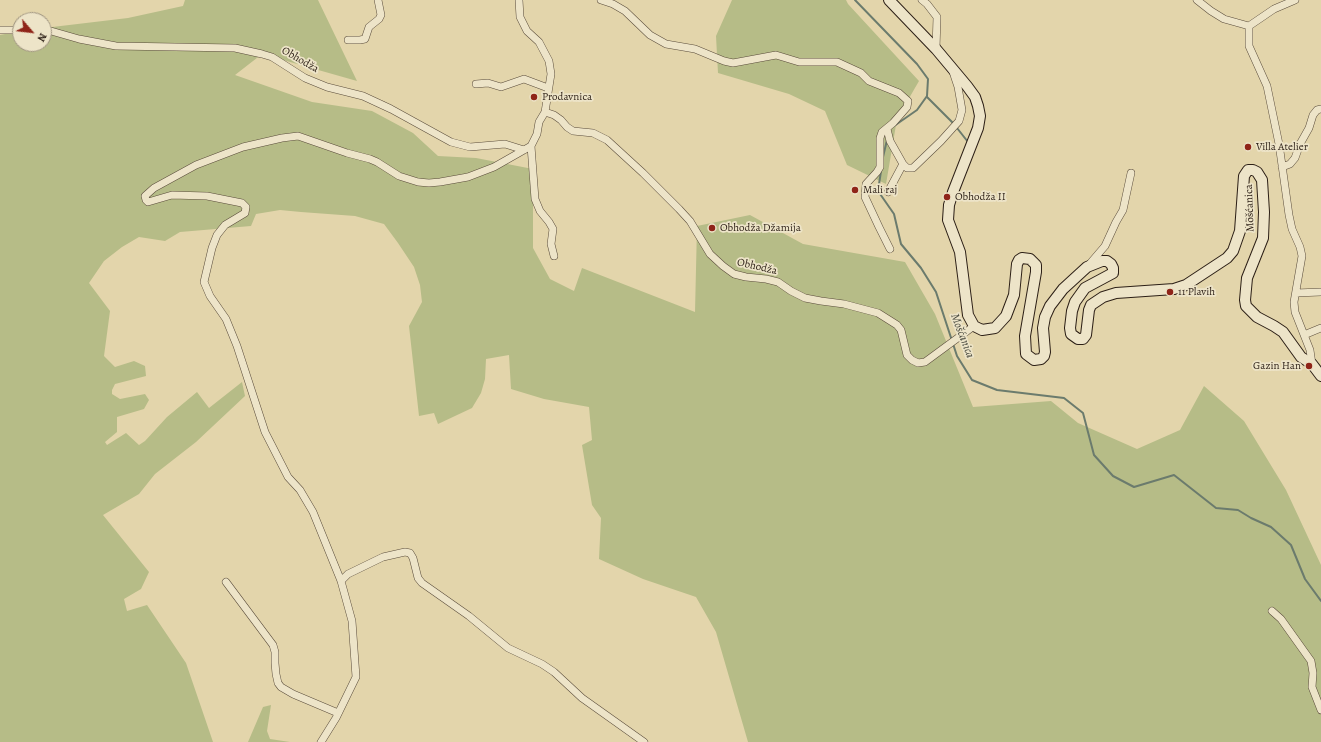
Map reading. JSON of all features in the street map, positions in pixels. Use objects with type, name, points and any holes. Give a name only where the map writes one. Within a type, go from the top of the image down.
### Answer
[{"type":"main road","points":[[888,0],[936,49],[975,97],[978,106],[980,116],[978,128],[953,192],[949,205],[948,220],[960,252],[968,315],[974,326]]},
{"type":"main road","name":"Mošćanica","points":[[974,326],[982,330],[987,330],[998,326],[1006,316],[1014,295],[1017,264],[1022,258],[1030,259],[1035,263],[1036,272],[1025,336],[1026,354],[1034,360],[1040,359],[1044,356],[1043,328],[1050,306],[1063,289],[1087,267],[1102,261],[1107,261],[1114,268],[1113,273],[1085,288],[1075,302],[1072,311],[1070,328],[1071,334],[1078,339],[1083,339],[1086,335],[1091,305],[1103,297],[1116,293],[1174,289],[1186,285],[1227,258],[1233,251],[1240,232],[1244,176],[1248,170],[1253,170],[1257,172],[1262,180],[1264,212],[1263,238],[1247,278],[1245,300],[1246,306],[1257,317],[1283,332],[1301,356],[1312,364]]},
{"type":"main road","points":[[1312,364],[1321,376]]},
{"type":"street","points":[[348,40],[365,39],[369,27],[379,19],[381,15],[378,0]]},
{"type":"street","points":[[519,0],[518,4],[520,17],[527,31],[539,42],[549,61],[551,74],[545,112],[539,122],[537,134],[531,146],[535,199],[540,211],[549,222],[552,229],[554,256]]},
{"type":"street","points":[[601,0],[625,11],[650,35],[666,44],[695,49],[724,61],[733,63],[776,55],[799,62],[837,62],[861,74],[869,81],[900,93],[908,101],[907,107],[887,129],[882,132],[880,138],[880,167],[866,184],[865,197],[890,249]]},
{"type":"street","points":[[922,0],[937,17],[936,49]]},
{"type":"street","points":[[1198,0],[1211,11],[1224,19],[1249,26],[1274,9],[1295,0]]},
{"type":"street","points":[[1249,26],[1249,46],[1267,86],[1275,120],[1292,229],[1300,247],[1302,256],[1294,302],[1295,312],[1310,350],[1312,364]]},
{"type":"street","points":[[0,30],[12,30]]},
{"type":"street","name":"Obhodža","points":[[52,32],[116,46],[235,48],[262,54],[272,57],[305,78],[327,87],[363,96],[384,105],[455,144],[470,148],[505,144],[524,150]]},
{"type":"street","points":[[887,129],[890,141],[903,164],[907,168],[913,168],[959,121],[962,110],[958,87],[952,68]]},
{"type":"street","points":[[476,84],[488,83],[501,87],[524,79],[548,88]]},
{"type":"street","points":[[1282,167],[1290,164],[1296,158],[1300,144],[1309,128],[1313,115],[1317,110],[1321,109]]},
{"type":"street","name":"Obhodža","points":[[545,112],[554,115],[567,127],[573,130],[593,134],[607,140],[643,173],[690,221],[710,254],[722,266],[734,274],[778,282],[805,298],[844,304],[878,313],[897,325],[901,330],[907,355],[918,363],[925,362],[974,326]]},
{"type":"street","points":[[321,742],[338,713],[356,677],[352,621],[341,582],[313,512],[300,490],[288,477],[265,432],[237,346],[226,319],[210,296],[204,282],[212,248],[217,235],[225,225],[244,213],[246,207],[242,203],[207,196],[172,195],[148,202],[145,196],[154,188],[196,165],[243,147],[282,138],[298,136],[377,162],[399,176],[418,182],[429,183],[468,178],[494,167],[531,146]]},
{"type":"street","points":[[888,192],[903,164]]},
{"type":"street","name":"Mošćanica","points":[[1087,267],[1092,259],[1105,246],[1123,210],[1131,173]]},
{"type":"street","points":[[1296,293],[1321,292]]},
{"type":"street","points":[[1304,335],[1321,328]]},
{"type":"street","points":[[341,582],[348,574],[383,557],[405,552],[410,553],[413,558],[418,578],[422,583],[469,616],[508,648],[542,664],[554,672],[582,698],[644,742]]},
{"type":"street","points":[[226,582],[273,645],[275,652],[274,663],[276,674],[281,687],[293,694],[338,713]]},
{"type":"street","points":[[1272,611],[1281,620],[1310,660],[1313,673],[1312,687],[1321,710]]},
{"type":"green space","points":[[185,0],[318,0],[357,81],[262,54],[235,75],[312,102],[372,111],[413,133],[438,156],[476,158],[533,169],[533,248],[550,279],[574,291],[582,268],[695,312],[697,226],[750,215],[803,244],[905,262],[935,314],[973,407],[1051,401],[1078,423],[1137,449],[1180,430],[1204,386],[1244,421],[1286,490],[1321,565],[1321,742],[748,742],[716,632],[696,597],[643,579],[599,559],[601,518],[592,505],[582,445],[592,440],[589,407],[544,399],[511,389],[509,355],[486,359],[485,379],[481,393],[472,408],[438,424],[434,413],[419,416],[409,326],[422,302],[420,285],[414,267],[398,243],[384,224],[355,216],[280,210],[256,214],[251,226],[180,232],[165,241],[139,237],[122,247],[104,261],[89,283],[110,311],[104,356],[115,367],[134,361],[145,366],[146,376],[115,384],[112,394],[120,399],[145,394],[149,400],[144,409],[117,417],[117,432],[105,442],[107,445],[126,433],[139,445],[145,441],[167,417],[197,392],[209,408],[242,382],[245,396],[196,442],[155,474],[139,494],[103,515],[149,572],[141,589],[124,599],[127,611],[147,605],[186,663],[213,742],[0,742],[0,35],[12,33],[12,52],[52,52],[52,27],[128,18],[183,6]]},
{"type":"green space","points":[[732,0],[846,0],[919,81],[897,119],[886,184],[847,165],[825,111],[789,94],[718,73],[716,36]]},
{"type":"green space","points":[[271,705],[267,731],[270,739],[290,742],[248,742],[263,707]]},
{"type":"waterway","name":"Mošćanica","points":[[855,0],[917,64],[928,79],[927,96],[917,110],[894,126]]},
{"type":"waterway","points":[[927,97],[953,123]]},
{"type":"waterway","points":[[957,128],[968,142]]},
{"type":"waterway","name":"Mošćanica","points":[[883,157],[887,140]]},
{"type":"waterway","name":"Mošćanica","points":[[881,171],[878,191],[894,214],[901,244],[921,268],[936,292],[957,356],[972,380],[997,390],[1064,398],[1083,413],[1094,455],[1113,476],[1134,487],[1174,475],[1216,508],[1238,510],[1271,527],[1291,545],[1305,579],[1321,601]]},
{"type":"place","name":"Prodavnica","points":[[534,97]]},
{"type":"place","name":"Villa Atelier","points":[[1248,147]]},
{"type":"place","name":"Mali raj","points":[[855,190]]},
{"type":"place","name":"Obhodža II","points":[[947,197]]},
{"type":"place","name":"Obhodža Džamija","points":[[712,228]]},
{"type":"place","name":"11 Plavih","points":[[1170,292]]},
{"type":"place","name":"Gazin Han","points":[[1309,366]]}]
